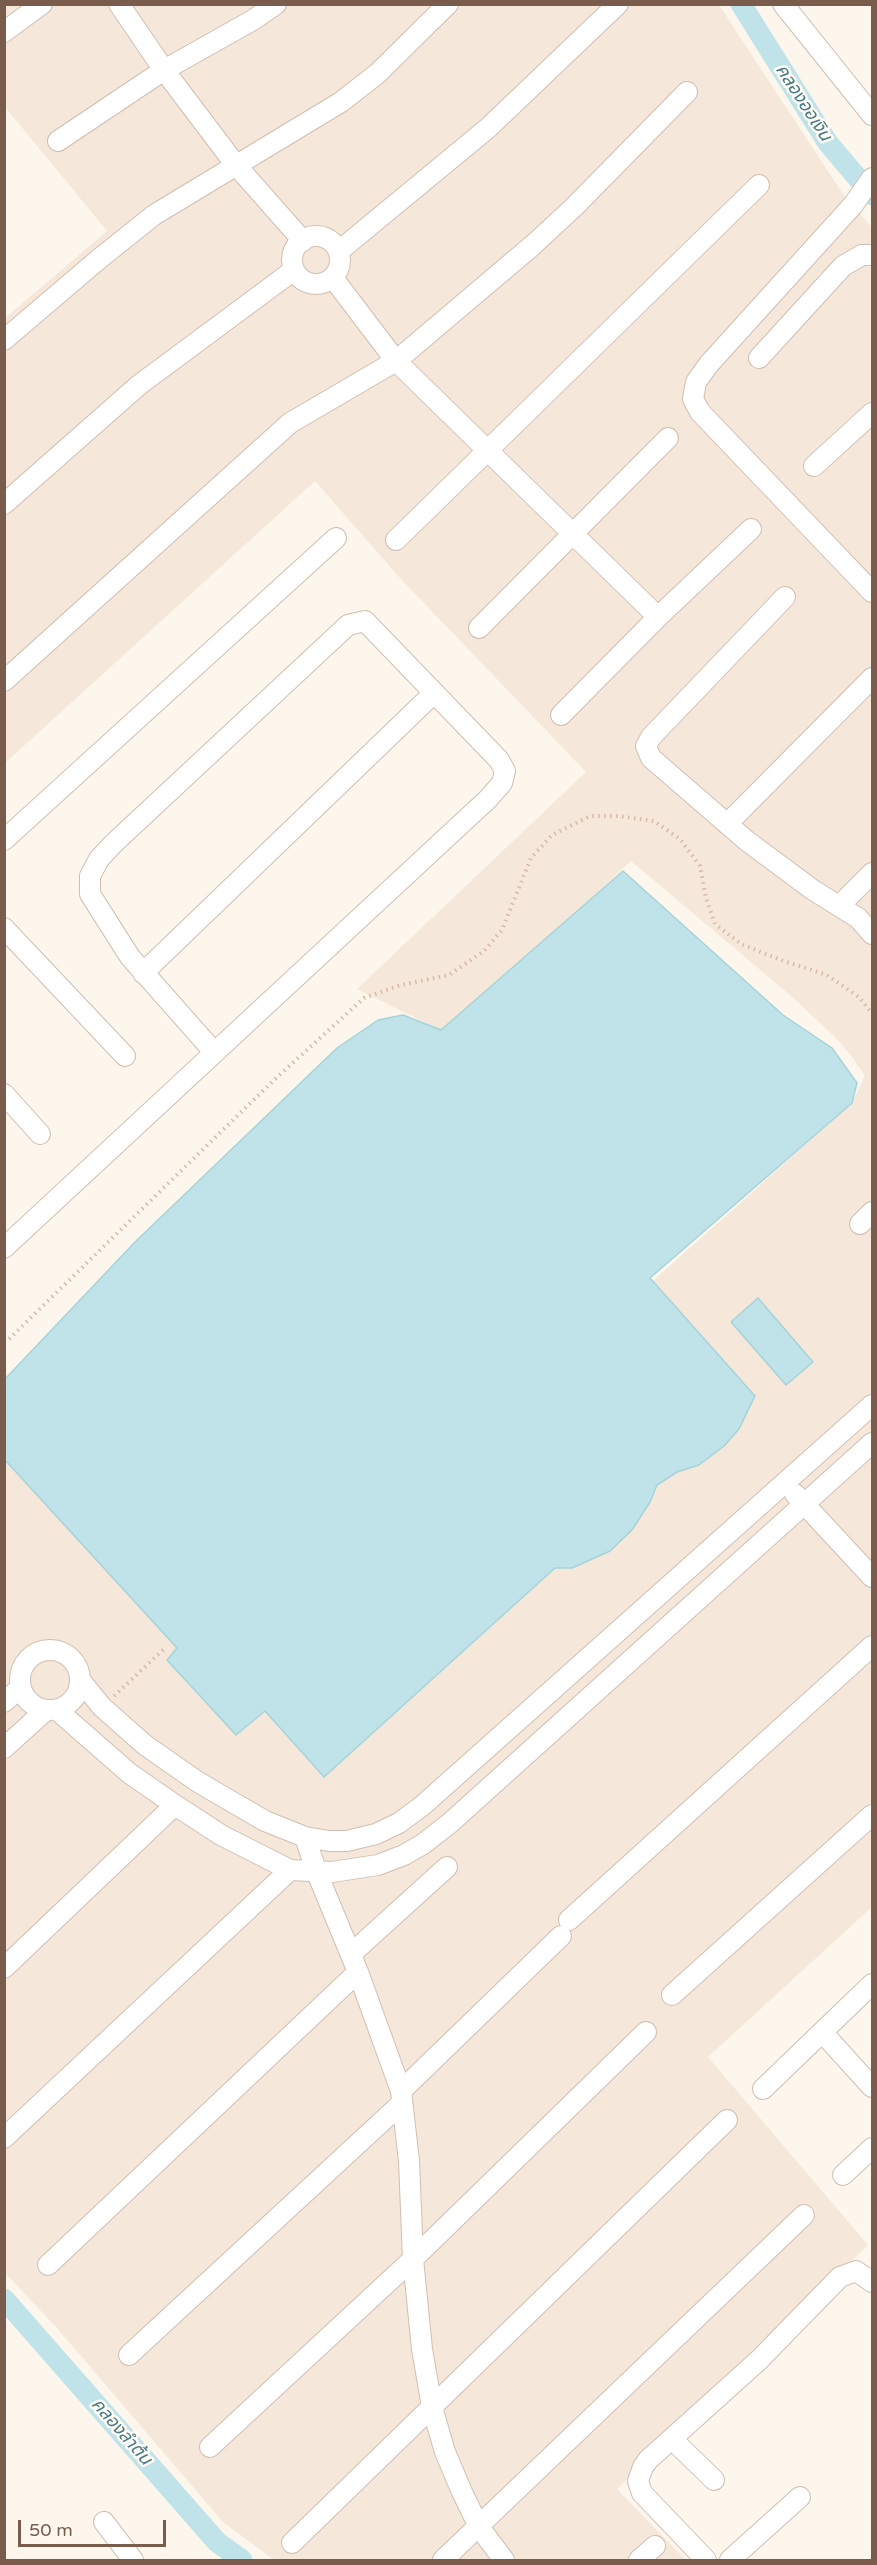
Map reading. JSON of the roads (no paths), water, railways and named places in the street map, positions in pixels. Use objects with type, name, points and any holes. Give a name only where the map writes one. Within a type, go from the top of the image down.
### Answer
[{"type":"street","points":[[4,32],[42,4]]},
{"type":"street","points":[[119,4],[164,70],[235,164],[303,241]]},
{"type":"street","points":[[58,141],[164,70],[253,21],[276,4]]},
{"type":"street","points":[[4,340],[154,215],[341,102],[377,74],[448,4]]},
{"type":"street","points":[[339,251],[488,128],[618,4]]},
{"type":"street","points":[[783,4],[873,115]]},
{"type":"street","points":[[4,681],[290,423],[396,361],[557,224],[687,92]]},
{"type":"street","points":[[873,178],[853,205],[709,364],[696,382],[693,399],[706,418],[873,592]]},
{"type":"street","points":[[396,540],[759,185]]},
{"type":"street","points":[[316,236],[334,243],[341,261],[339,270],[333,278],[316,285],[307,283],[294,270],[292,260],[294,251],[303,241],[316,236]]},
{"type":"street","points":[[759,358],[843,266],[861,255],[873,255]]},
{"type":"street","points":[[4,504],[140,385],[294,270]]},
{"type":"street","points":[[333,278],[396,361],[658,617]]},
{"type":"street","points":[[814,466],[873,413]]},
{"type":"street","points":[[479,628],[668,438]]},
{"type":"street","points":[[561,715],[658,617],[751,529]]},
{"type":"street","points":[[4,840],[336,537]]},
{"type":"street","points":[[785,597],[651,736],[646,746],[651,758],[727,824],[785,869],[858,918],[873,934]]},
{"type":"street","points":[[4,1248],[488,799],[502,783],[505,771],[499,760],[365,621],[348,625],[114,843],[99,859],[90,876],[90,894],[143,973],[214,1052]]},
{"type":"street","points":[[727,824],[873,678]]},
{"type":"street","points":[[143,973],[434,693]]},
{"type":"street","points":[[839,906],[873,873]]},
{"type":"street","points":[[4,928],[125,1056]]},
{"type":"street","points":[[4,1094],[40,1134]]},
{"type":"street","points":[[80,1680],[102,1707],[145,1745],[198,1782],[265,1821],[305,1837],[329,1841],[376,1834],[399,1823],[422,1806],[873,1405]]},
{"type":"street","points":[[4,1748],[52,1710],[69,1703],[77,1693],[80,1680],[79,1671],[68,1656],[51,1650],[42,1650],[33,1654],[21,1669],[20,1688],[30,1703],[52,1710],[129,1773],[175,1805],[221,1835],[290,1870],[317,1873],[378,1865],[404,1855],[423,1844],[873,1443]]},
{"type":"street","points":[[784,1482],[873,1577]]},
{"type":"street","points":[[129,2355],[401,2097],[565,1928],[873,1646]]},
{"type":"street","points":[[580,1664],[600,1687]]},
{"type":"street","points":[[4,1701],[20,1688]]},
{"type":"street","points":[[4,1968],[175,1805]]},
{"type":"street","points":[[672,1995],[873,1815]]},
{"type":"street","points":[[305,1837],[317,1873],[355,1963],[401,2097],[409,2162],[413,2259],[432,2407],[445,2452],[479,2527],[504,2560]]},
{"type":"street","points":[[48,2265],[355,1963],[447,1867]]},
{"type":"street","points":[[4,2138],[290,1870]]},
{"type":"street","points":[[763,2089],[873,1984]]},
{"type":"street","points":[[210,2447],[413,2259],[646,2032]]},
{"type":"street","points":[[822,2032],[873,2087]]},
{"type":"street","points":[[292,2543],[727,2120]]},
{"type":"street","points":[[843,2175],[873,2148]]},
{"type":"street","points":[[443,2560],[804,2215]]},
{"type":"street","points":[[706,2560],[642,2493],[639,2487],[639,2474],[648,2460],[759,2360],[840,2277],[856,2271],[873,2282]]},
{"type":"street","points":[[672,2439],[714,2480]]},
{"type":"street","points":[[730,2560],[800,2497]]},
{"type":"street","points":[[104,2522],[133,2560]]},
{"type":"street","points":[[639,2560],[655,2546]]},
{"type":"water","points":[[623,871],[783,1015],[832,1048],[857,1083],[852,1103],[650,1278],[755,1396],[739,1429],[724,1446],[699,1465],[677,1472],[657,1485],[650,1502],[632,1530],[610,1551],[572,1568],[555,1568],[324,1777],[265,1711],[236,1735],[167,1660],[177,1648],[5,1460],[5,1379],[135,1242],[337,1048],[378,1020],[403,1015],[441,1030]]},
{"type":"water","points":[[758,1298],[813,1362],[786,1385],[731,1322]]},
{"type":"waterway","name":"คลองออเงิน","points":[[741,4],[828,143],[872,195]]},
{"type":"waterway","name":"คลองลำต้น","points":[[4,2299],[217,2542],[242,2560]]}]
